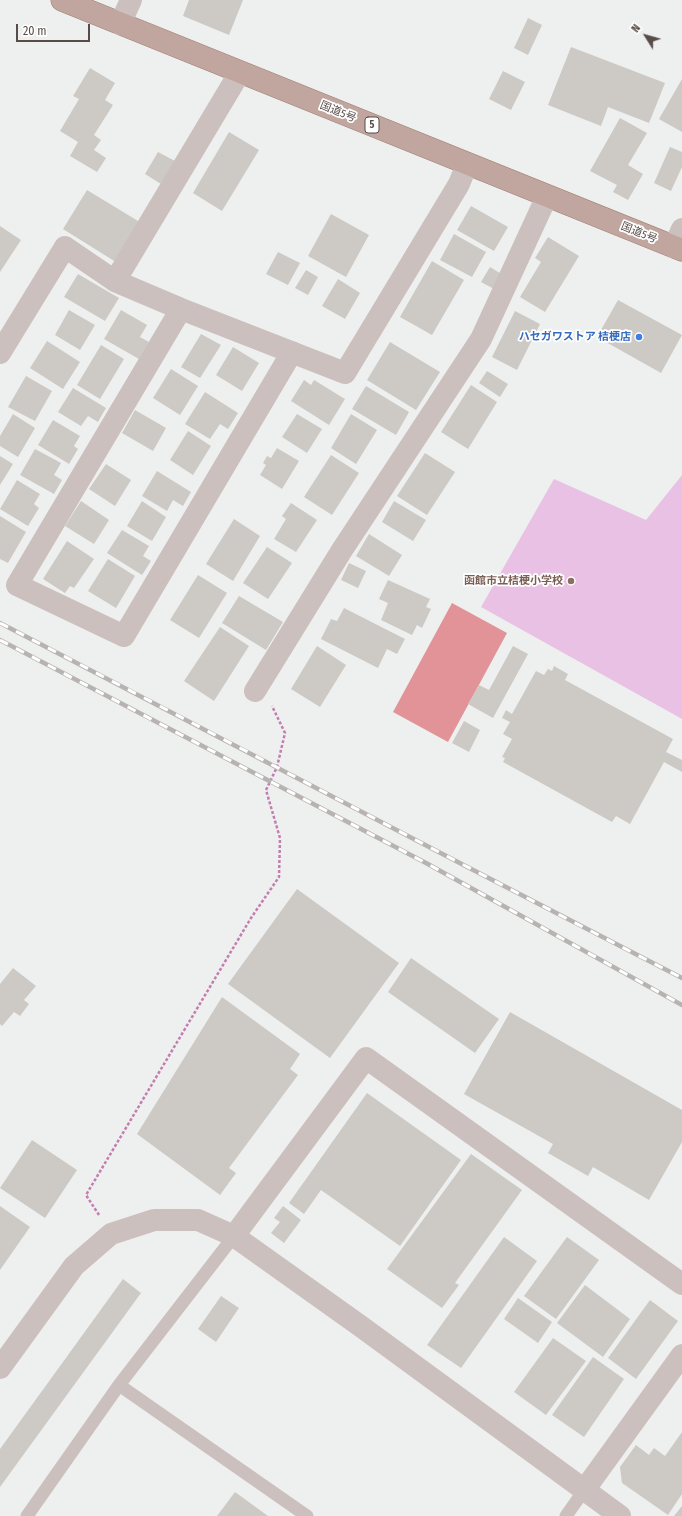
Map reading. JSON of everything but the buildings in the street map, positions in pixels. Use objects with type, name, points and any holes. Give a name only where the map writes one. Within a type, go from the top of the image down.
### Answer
[{"type":"highway","name":"国道5号","points":[[62,0],[547,196],[679,242]]},
{"type":"street","points":[[120,24],[131,0]]},
{"type":"street","points":[[115,281],[240,72]]},
{"type":"street","points":[[0,353],[65,247],[115,281],[345,373],[459,184],[467,164]]},
{"type":"street","points":[[255,691],[342,550],[481,339],[547,196]]},
{"type":"street","points":[[180,308],[17,585],[124,636],[292,352]]},
{"type":"street","points":[[234,1236],[366,1058],[682,1284]]},
{"type":"street","points":[[0,1368],[74,1266],[111,1234],[154,1220],[198,1220],[234,1236],[585,1489],[620,1516]]},
{"type":"street","points":[[585,1489],[682,1355]]},
{"type":"lane","points":[[27,1516],[119,1385],[234,1236]]},
{"type":"lane","points":[[119,1385],[307,1516]]},
{"type":"lane","points":[[566,1516],[585,1489]]},
{"type":"path","points":[[111,1234],[86,1194],[251,918],[279,876],[280,838],[266,790],[277,767],[285,733],[270,701],[255,691]]},
{"type":"shaded area","points":[[682,475],[682,719],[481,607],[554,479],[646,520]]},
{"type":"shaded area","points":[[452,603],[507,633],[448,742],[393,712]]},
{"type":"railway","points":[[0,623],[682,978]]},
{"type":"railway","points":[[0,640],[426,863],[682,1005]]},
{"type":"place","name":"ハセガワストア 桔梗店","points":[[639,337]]},
{"type":"place","name":"函館市立桔梗小学校","points":[[571,581]]}]
